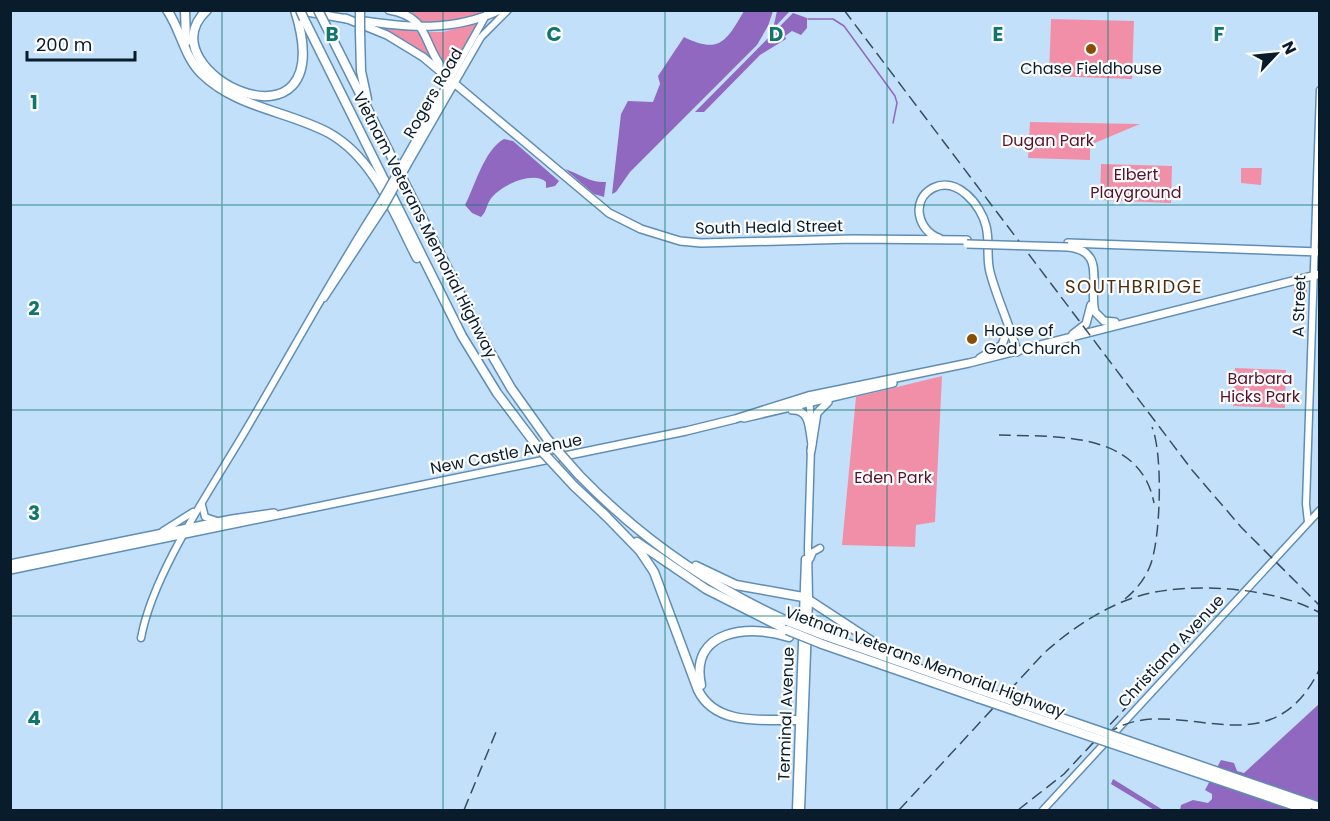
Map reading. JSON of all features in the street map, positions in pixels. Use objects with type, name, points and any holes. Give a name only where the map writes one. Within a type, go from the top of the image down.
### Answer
[{"type":"highway","points":[[167,10],[193,62],[207,78],[241,99],[328,133],[358,155],[378,184],[447,315],[462,336]]},
{"type":"highway","points":[[184,10],[184,31],[188,46],[207,78]]},
{"type":"highway","points":[[207,10],[195,29],[194,42],[198,56],[222,81],[242,93],[259,97],[282,92],[299,75],[304,53],[299,13]]},
{"type":"highway","name":"Vietnam Veterans Memorial Highway","points":[[318,10],[491,354],[518,399],[548,440],[579,475],[638,529],[707,578],[788,629]]},
{"type":"highway","points":[[360,10],[364,91],[388,149]]},
{"type":"highway","name":"Vietnam Veterans Memorial Highway","points":[[299,13],[462,336],[497,393],[537,446],[574,486],[643,547],[697,584],[788,629],[840,651],[979,694],[1320,807]]},
{"type":"highway","points":[[603,513],[640,551],[654,572],[705,702],[719,713],[734,718],[801,719]]},
{"type":"highway","points":[[638,529],[692,563],[736,585],[806,598],[892,654],[930,672]]},
{"type":"highway","points":[[788,629],[752,630],[724,636],[704,654],[699,680],[706,697],[724,711],[801,719]]},
{"type":"highway","name":"Vietnam Veterans Memorial Highway","points":[[823,643],[930,672],[979,694],[1307,810]]},
{"type":"main road","points":[[389,10],[409,15],[423,28]]},
{"type":"main road","points":[[299,13],[423,28],[457,25],[500,10]]},
{"type":"main road","name":"South Heald Street","points":[[345,18],[407,46],[453,80],[609,213],[640,229],[680,241],[701,243],[857,239],[1317,252]]},
{"type":"main road","name":"South Heald Street","points":[[423,28],[437,62],[453,80]]},
{"type":"main road","points":[[948,241],[928,233],[919,215],[920,204],[925,194],[939,186],[956,187],[965,193],[984,220],[990,274],[1008,320],[1017,352]]},
{"type":"main road","points":[[1068,245],[1087,254],[1095,274],[1089,319],[1083,327],[1068,337]]},
{"type":"main road","name":"New Castle Avenue","points":[[735,419],[809,399],[1017,352],[1129,321],[1316,275]]},
{"type":"main road","points":[[1093,288],[1094,307],[1098,318],[1108,322],[1129,321]]},
{"type":"main road","points":[[969,363],[1002,345],[1007,334],[1008,320]]},
{"type":"main road","name":"New Castle Avenue","points":[[10,564],[154,534],[198,532],[772,412],[809,399],[834,399],[904,378]]},
{"type":"main road","points":[[811,447],[818,411],[834,399]]},
{"type":"main road","points":[[772,412],[796,409],[802,411],[807,418],[811,447]]},
{"type":"main road","name":"New Castle Avenue","points":[[10,570],[187,532],[223,521],[282,513]]},
{"type":"street","name":"Rogers Road","points":[[453,80],[481,37],[508,10]]},
{"type":"street","name":"Rogers Road","points":[[187,532],[311,315],[382,204],[453,80],[487,14]]},
{"type":"street","name":"A Street","points":[[1308,522],[1306,504],[1317,252],[1320,90]]},
{"type":"street","name":"Terminal Avenue","points":[[796,810],[808,547],[811,447],[809,399]]},
{"type":"street","name":"Rogers Road","points":[[187,532],[188,519],[204,499]]},
{"type":"street","points":[[204,499],[202,507],[205,517],[223,521]]},
{"type":"street","name":"Christiana Avenue","points":[[1043,810],[1320,510]]},
{"type":"street","points":[[154,534],[176,525],[194,512]]},
{"type":"street","points":[[141,638],[150,603],[187,532]]},
{"type":"street","name":"Terminal Avenue","points":[[806,598],[810,581],[808,547]]},
{"type":"street","points":[[810,581],[810,557],[820,548]]},
{"type":"street","name":"Terminal Avenue","points":[[801,719],[801,810]]},
{"type":"green space","points":[[405,11],[486,11],[484,14],[458,21],[422,24]]},
{"type":"green space","name":"Chase Fieldhouse","points":[[1051,19],[1134,21],[1132,79],[1049,76]]},
{"type":"green space","points":[[476,23],[476,27],[450,70],[437,56],[428,32],[443,32]]},
{"type":"green space","points":[[375,26],[421,32],[433,59],[408,42]]},
{"type":"green space","name":"Dugan Park","points":[[1030,122],[1140,124],[1090,145],[1090,160],[1028,158]]},
{"type":"green space","name":"Elbert Playground","points":[[1101,164],[1172,166],[1171,203],[1100,200]]},
{"type":"green space","points":[[1241,168],[1262,168],[1261,185],[1241,183]]},
{"type":"green space","points":[[1307,282],[1307,296],[1294,293],[1295,286]]},
{"type":"green space","name":"Barbara Hicks Park","points":[[1235,368],[1286,370],[1285,408],[1233,406]]},
{"type":"green space","name":"Eden Park","points":[[942,376],[935,522],[916,525],[915,547],[842,545],[856,397]]},
{"type":"shaded area","points":[[744,11],[773,11],[768,26],[757,45],[630,172],[616,192],[612,194],[621,114],[628,101],[653,102],[660,84],[658,76],[684,37],[706,45],[721,42],[733,30]]},
{"type":"shaded area","points":[[777,11],[790,11],[773,29]]},
{"type":"shaded area","points":[[793,13],[807,18],[807,28],[801,35],[792,31],[785,36],[786,39],[760,55],[704,112],[695,112]]},
{"type":"shaded area","points":[[504,139],[513,141],[559,181],[555,186],[546,188],[546,182],[540,179],[516,181],[494,195],[481,217],[472,213],[465,205],[491,151]]},
{"type":"shaded area","points":[[565,169],[590,180],[606,182],[604,197],[594,194]]},
{"type":"shaded area","points":[[1319,704],[1319,810],[1180,810],[1181,805],[1193,800],[1208,803],[1212,799],[1212,794],[1205,790],[1221,760],[1234,763],[1237,771],[1244,773]]},
{"type":"shaded area","points":[[1113,779],[1163,810],[1154,810],[1111,784]]},
{"type":"waterway","points":[[808,19],[833,19],[844,26],[895,96],[897,103],[893,123]]},
{"type":"railway","points":[[844,10],[1192,470],[1241,527],[1320,606]]},
{"type":"railway","points":[[1125,599],[1140,584],[1148,571],[1154,553],[1159,475],[1156,439],[1152,427]]},
{"type":"railway","points":[[999,435],[1069,438],[1092,442],[1114,450],[1132,462],[1146,479],[1154,503]]},
{"type":"railway","points":[[899,810],[1044,653],[1077,627],[1126,600],[1159,591],[1231,589],[1280,597],[1320,613]]},
{"type":"railway","points":[[1018,810],[1064,774],[1215,612]]},
{"type":"railway","points":[[1107,734],[1133,722],[1161,719],[1247,725],[1274,718],[1299,700],[1320,668]]},
{"type":"railway","points":[[464,810],[496,732]]},
{"type":"place","name":"Chase Fieldhouse","points":[[1091,49]]},
{"type":"place","name":"House of God Church","points":[[972,339]]},
{"type":"district","name":"SOUTHBRIDGE","points":[[1134,286]]}]
